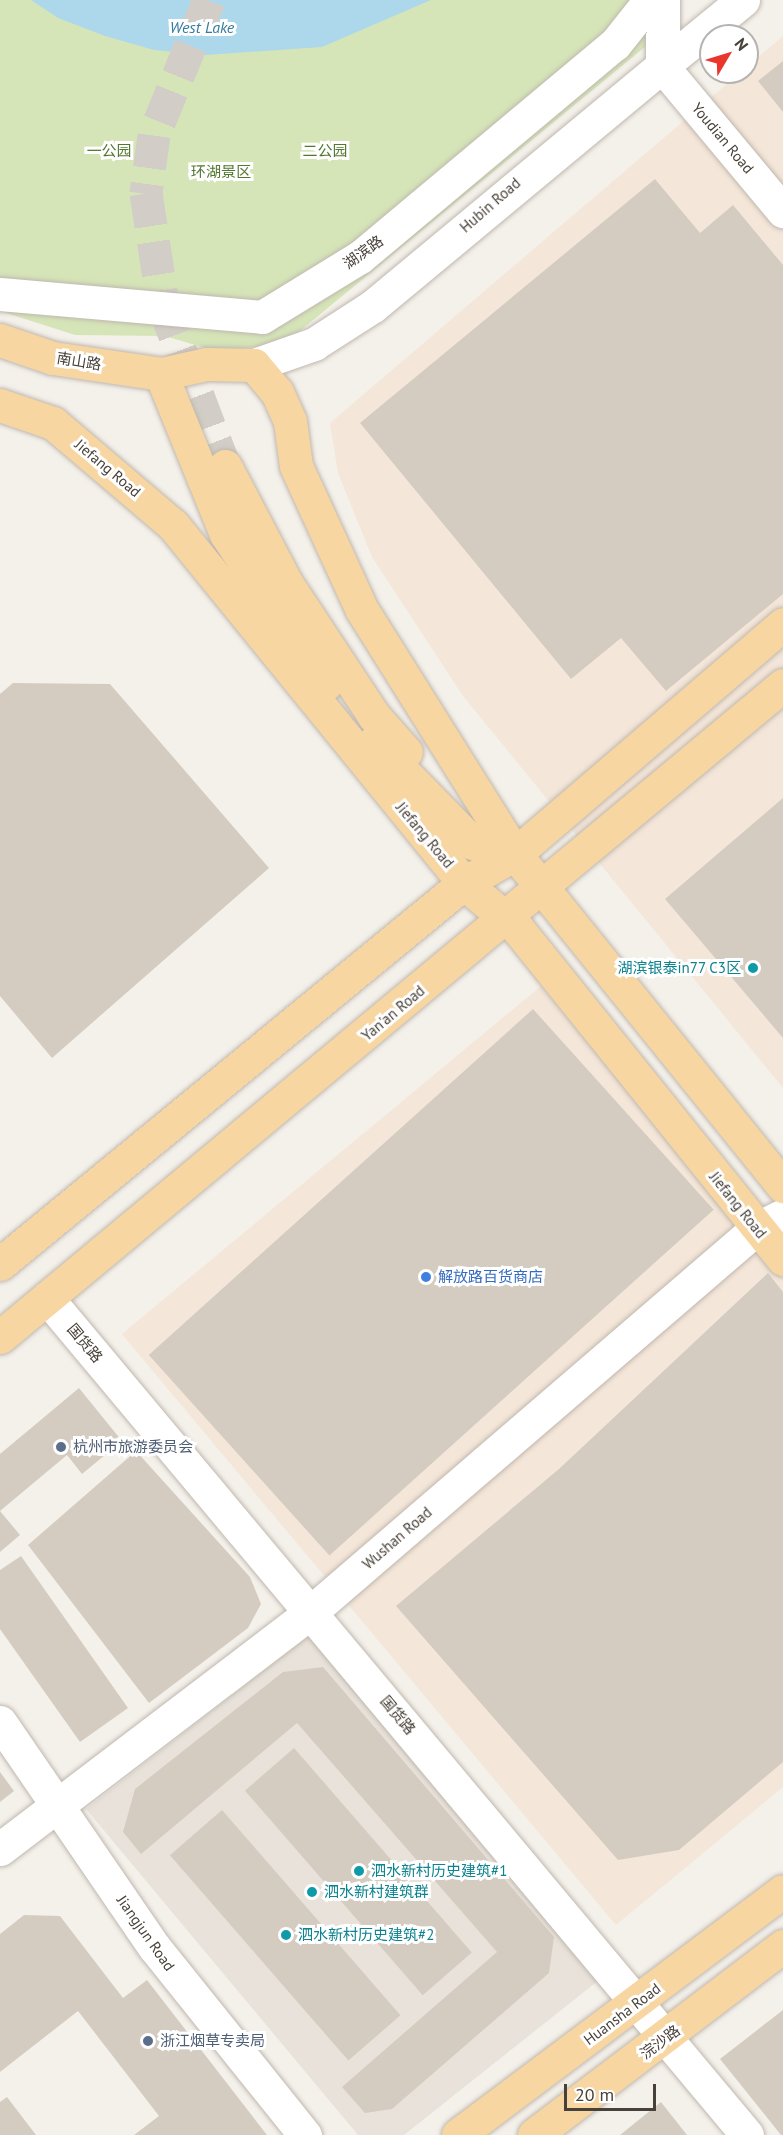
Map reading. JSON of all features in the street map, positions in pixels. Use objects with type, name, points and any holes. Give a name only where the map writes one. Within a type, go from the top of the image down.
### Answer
[{"type":"main road","name":"南山路","points":[[0,340],[53,358],[161,374]]},
{"type":"main road","points":[[515,854],[473,843],[340,706],[226,534],[161,374],[207,364],[254,365],[282,402],[296,466],[362,610],[515,854],[783,1186]]},
{"type":"main road","name":"Jiefang Road","points":[[0,405],[53,423],[173,525],[464,883],[508,917],[769,1222],[783,1259]]},
{"type":"main road","points":[[225,466],[285,581],[374,716],[444,794],[515,854]]},
{"type":"main road","points":[[0,1264],[464,883],[515,854],[783,624]]},
{"type":"main road","name":"Yan'an Road","points":[[0,1337],[542,889],[783,685]]},
{"type":"main road","name":"Huansha Road","points":[[458,2135],[637,2004],[783,1891]]},
{"type":"main road","name":"浣沙路","points":[[534,2135],[666,2038],[783,1946]]},
{"type":"street","name":"湖滨路","points":[[0,294],[262,317],[360,257],[615,44],[650,0]]},
{"type":"street","points":[[662,66],[663,0]]},
{"type":"street","name":"Hubin Road","points":[[254,365],[314,344],[373,306],[743,0]]},
{"type":"street","name":"Youdian Road","points":[[662,66],[783,211]]},
{"type":"street","name":"Wushan Road","points":[[0,1849],[58,1802],[312,1611],[769,1222]]},
{"type":"street","name":"国货路","points":[[47,1298],[312,1611],[747,2135]]},
{"type":"street","name":"Jiangjun Road","points":[[0,1722],[58,1802],[155,1948],[305,2135]]},
{"type":"shaded area","points":[[783,36],[783,1088],[463,696],[372,557],[338,473],[330,423],[727,84],[759,84],[759,57]]},
{"type":"shaded area","points":[[541,986],[783,1277],[783,1787],[616,1925],[122,1334]]},
{"type":"shaded area","points":[[311,1634],[599,1980],[404,2135],[358,2135],[86,1809]]},
{"type":"green space","name":"环湖景区","points":[[0,0],[675,0],[657,37],[284,344],[215,351],[165,336],[75,335],[0,311]]},
{"type":"water","name":"West Lake","points":[[31,0],[431,0],[322,47],[206,55],[154,50],[105,36],[58,18]]},
{"type":"building","points":[[783,61],[783,112],[759,82]]},
{"type":"building","points":[[655,179],[700,233],[733,205],[783,265],[783,594],[666,691],[621,638],[571,679],[360,423]]},
{"type":"building","points":[[13,683],[110,684],[269,868],[52,1058],[0,996],[0,694]]},
{"type":"building","name":"湖滨银泰in77 C3区","points":[[783,798],[783,1038],[665,899]]},
{"type":"building","name":"解放路百货商店","points":[[533,1009],[714,1210],[329,1556],[149,1355]]},
{"type":"building","points":[[768,1273],[783,1292],[783,1762],[679,1850],[618,1860],[396,1606],[559,1469]]},
{"type":"building","name":"杭州市旅游委员会","points":[[79,1388],[122,1441],[82,1474],[67,1455],[0,1511],[0,1454]]},
{"type":"building","points":[[136,1451],[250,1577],[261,1604],[248,1628],[149,1703],[28,1545]]},
{"type":"building","points":[[0,1511],[20,1535],[0,1552]]},
{"type":"building","points":[[21,1556],[128,1708],[80,1742],[0,1629],[0,1570]]},
{"type":"building","points":[[323,1667],[554,1937],[549,1973],[392,2109],[365,2113],[342,2087],[497,1952],[297,1723],[141,1854],[123,1832],[135,1789],[283,1672]]},
{"type":"building","name":"泗水新村历史建筑#1","points":[[294,1748],[472,1953],[423,1995],[245,1791]]},
{"type":"building","points":[[0,1772],[14,1791],[0,1802]]},
{"type":"building","name":"泗水新村历史建筑#2","points":[[222,1810],[400,2015],[348,2061],[170,1855]]},
{"type":"building","name":"浙江烟草专卖局","points":[[24,1915],[60,1916],[123,1998],[147,1980],[267,2135],[134,2135],[159,2116],[78,2011],[0,2072],[0,1934]]},
{"type":"building","points":[[783,2010],[783,2135],[781,2135],[720,2059]]},
{"type":"building","points":[[7,2097],[36,2135],[0,2135],[0,2102]]},
{"type":"building","points":[[661,2102],[687,2135],[620,2135]]},
{"type":"tunnel","points":[[209,0],[154,135],[146,193],[163,304],[225,466]]},
{"type":"place","name":"湖滨银泰in77 C3区","points":[[753,968]]},
{"type":"place","name":"解放路百货商店","points":[[426,1277]]},
{"type":"place","name":"杭州市旅游委员会","points":[[61,1447]]},
{"type":"place","name":"泗水新村历史建筑#1","points":[[359,1871]]},
{"type":"place","name":"泗水新村建筑群","points":[[312,1892]]},
{"type":"place","name":"泗水新村历史建筑#2","points":[[286,1935]]},
{"type":"place","name":"浙江烟草专卖局","points":[[148,2041]]},
{"type":"park label","name":"一公园","points":[[109,151]]},
{"type":"park label","name":"二公园","points":[[325,151]]}]
